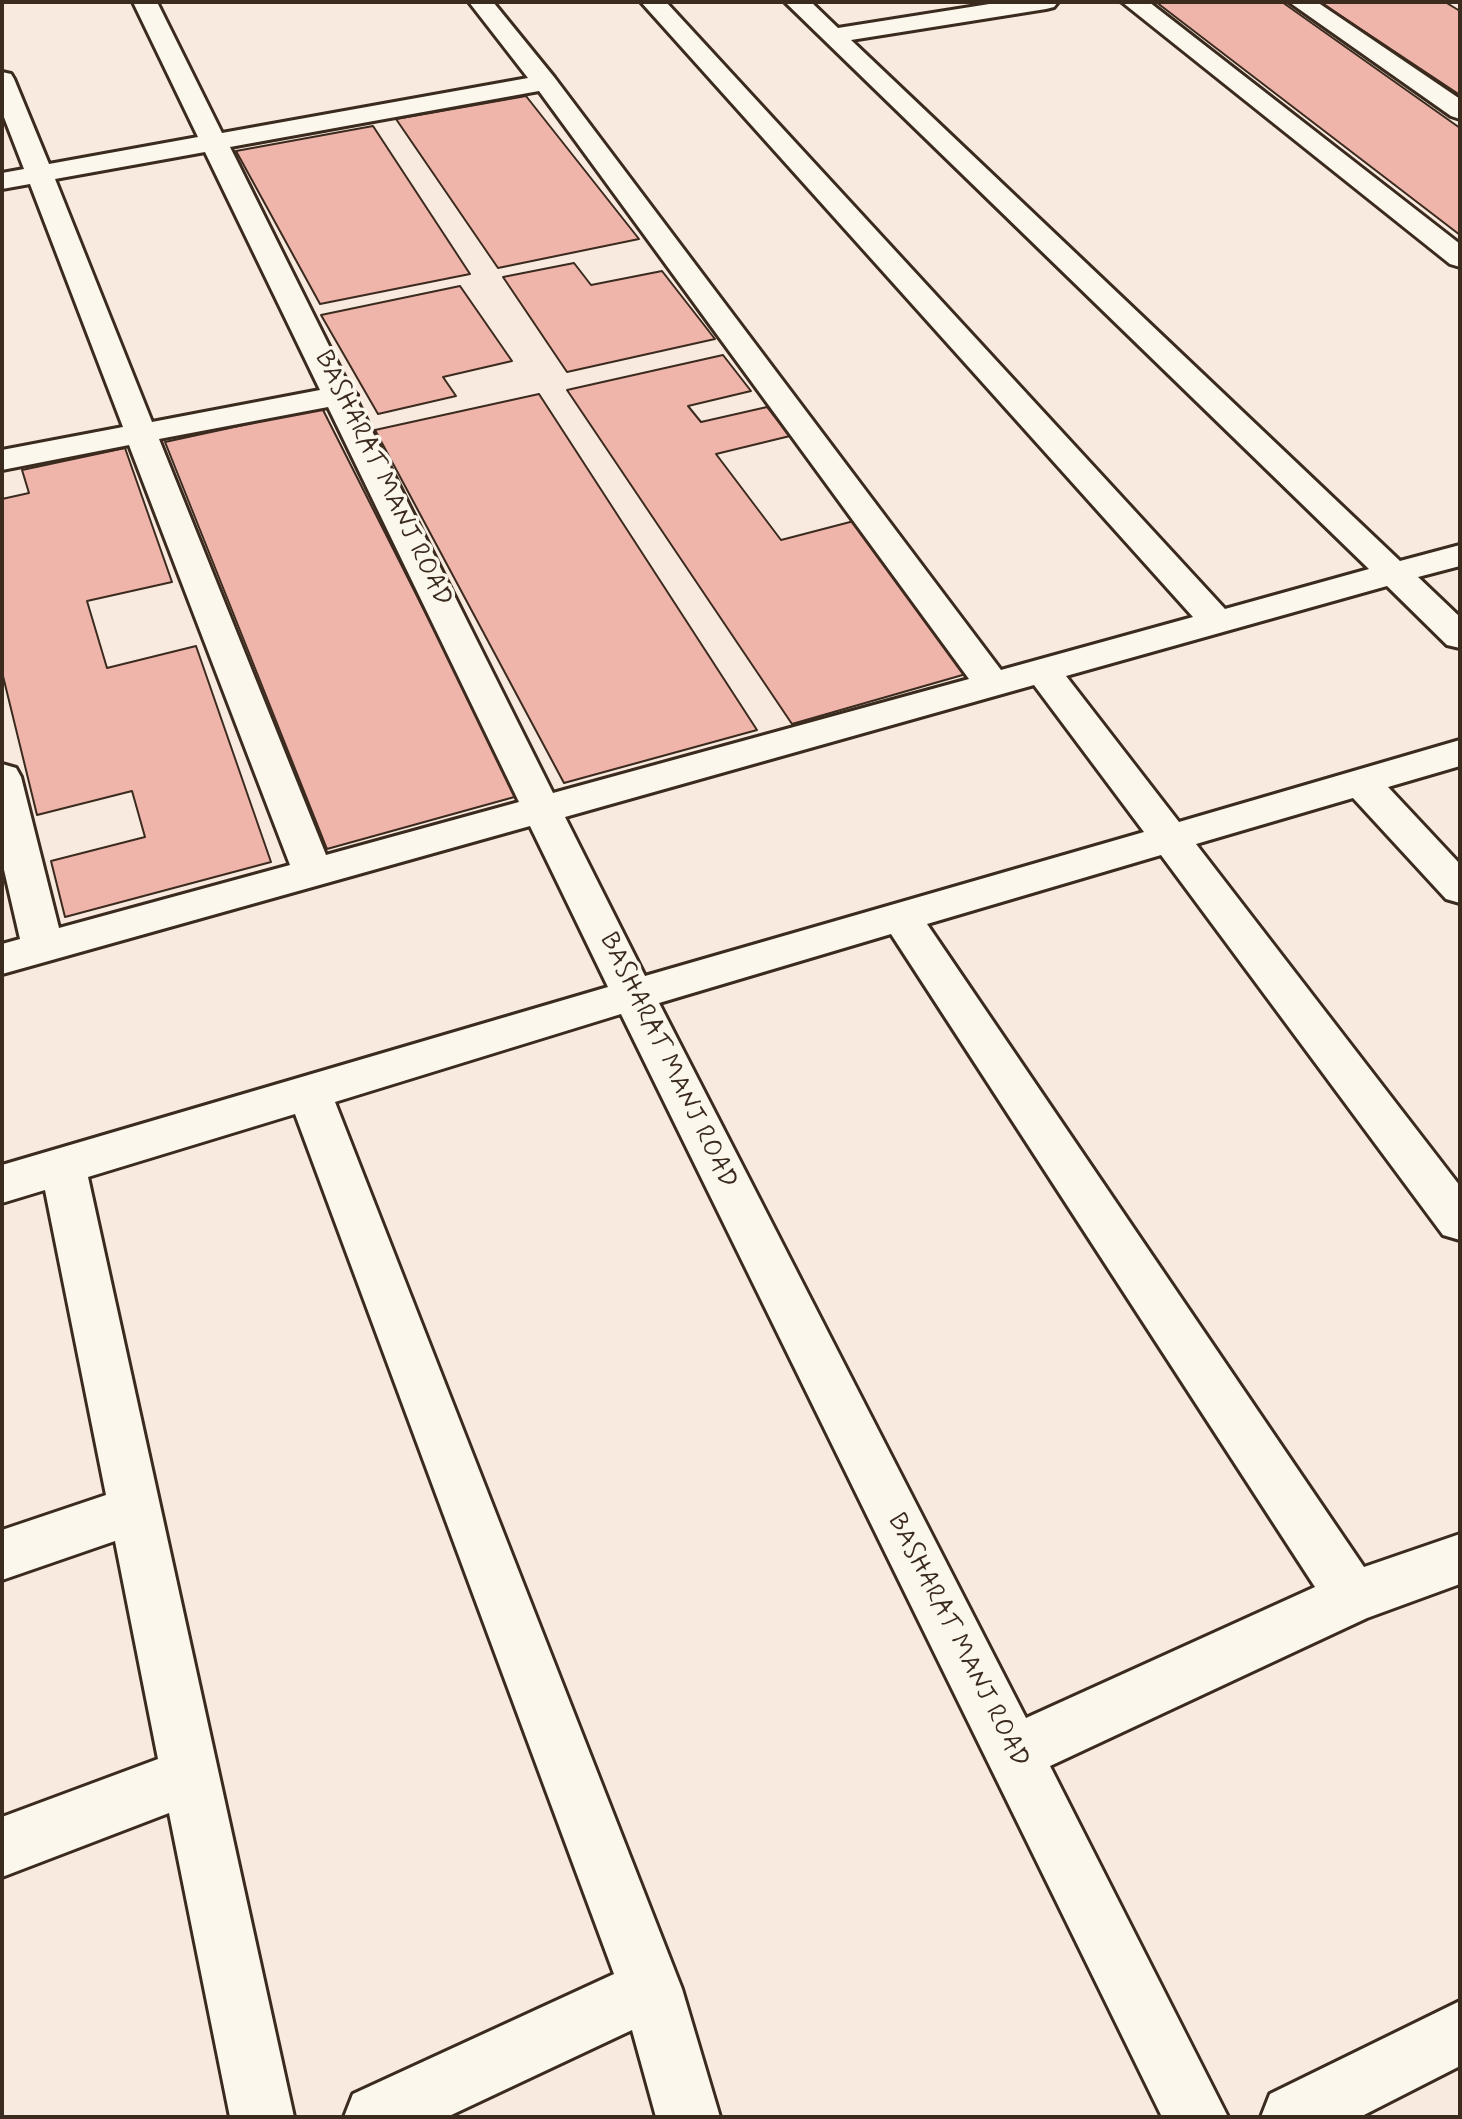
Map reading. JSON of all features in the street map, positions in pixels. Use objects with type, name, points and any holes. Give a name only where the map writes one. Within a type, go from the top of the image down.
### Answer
[{"type":"street","name":"BASHARAT MANJ ROAD","points":[[145,2],[341,395],[633,995],[1196,2117]]},
{"type":"street","points":[[481,2],[545,82],[993,685]]},
{"type":"street","points":[[653,2],[1218,623]]},
{"type":"street","points":[[797,2],[1460,637]]},
{"type":"street","points":[[832,36],[1046,2]]},
{"type":"street","points":[[1134,2],[1460,258]]},
{"type":"street","points":[[1301,2],[1460,111]]},
{"type":"street","points":[[2,79],[313,873]]},
{"type":"street","points":[[2,181],[545,82]]},
{"type":"street","points":[[2,460],[341,395]]},
{"type":"street","points":[[2,959],[1460,555]]},
{"type":"street","points":[[1043,671],[1460,1221]]},
{"type":"street","points":[[2,1184],[1460,753]]},
{"type":"street","points":[[2,777],[43,948]]},
{"type":"street","points":[[1361,782],[1460,889]]},
{"type":"street","points":[[901,917],[1353,1597]]},
{"type":"street","points":[[309,1092],[651,1989],[688,2117]]},
{"type":"street","points":[[63,1166],[262,2117]]},
{"type":"street","points":[[2,1555],[134,1510]]},
{"type":"street","points":[[1013,1753],[1353,1597],[1460,1559]]},
{"type":"street","points":[[2,1847],[190,1776]]},
{"type":"street","points":[[376,2117],[651,1989]]},
{"type":"street","points":[[1293,2117],[1460,2032]]},
{"type":"building","points":[[1156,2],[1282,2],[1460,128],[1460,235]]},
{"type":"building","points":[[1320,2],[1445,2],[1460,11],[1460,95]]},
{"type":"building","points":[[526,96],[639,239],[498,268],[396,119]]},
{"type":"building","points":[[373,126],[470,274],[320,304],[236,151]]},
{"type":"building","points":[[574,263],[591,285],[662,271],[715,339],[567,372],[503,277]]},
{"type":"building","points":[[460,286],[512,361],[443,377],[456,396],[378,414],[321,315]]},
{"type":"building","points":[[723,355],[751,391],[688,406],[701,422],[767,407],[790,436],[716,454],[781,540],[854,521],[973,672],[792,724],[567,390]]},
{"type":"building","points":[[539,394],[757,730],[564,783],[375,430]]},
{"type":"building","points":[[322,408],[518,796],[327,849],[165,442]]},
{"type":"building","points":[[125,448],[172,582],[87,601],[107,668],[196,646],[271,862],[65,917],[51,861],[145,837],[132,791],[37,815],[2,672],[2,499],[29,493],[22,470]]}]
